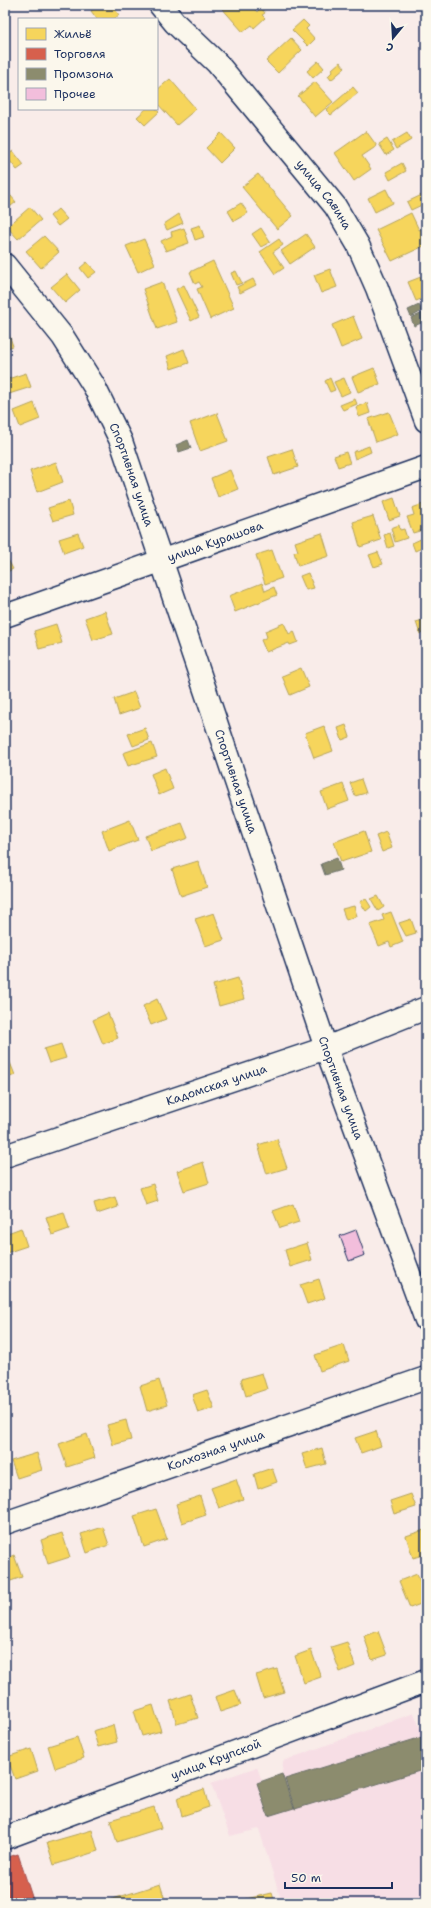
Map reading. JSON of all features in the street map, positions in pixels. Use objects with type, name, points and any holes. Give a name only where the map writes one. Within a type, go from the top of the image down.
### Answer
[{"type":"street","name":"улица Савина","points":[[160,5],[175,23],[217,63],[335,206],[358,245],[377,288],[426,421]]},
{"type":"street","name":"Спортивная улица","points":[[5,265],[63,337],[94,386],[121,441],[326,1048],[426,1320]]},
{"type":"street","name":"улица Курашова","points":[[5,616],[426,467]]},
{"type":"street","name":"Кадомская улица","points":[[5,1156],[326,1048],[426,1008]]},
{"type":"street","name":"Колхозная улица","points":[[5,1523],[426,1378]]},
{"type":"street","name":"улица Крупской","points":[[5,1838],[426,1681]]},
{"type":"shaded area","points":[[414,1713],[420,1728],[426,1726],[426,1903],[282,1903],[259,1829],[230,1836],[211,1783],[257,1767],[262,1781],[282,1774],[283,1761]]},
{"type":"building: Жильё","points":[[99,5],[112,5],[119,15],[115,18],[96,18],[91,11]]},
{"type":"building: Жильё","points":[[258,5],[254,9],[257,12],[261,8],[265,13],[262,15],[265,18],[254,28],[252,25],[243,32],[220,6]]},
{"type":"building: Жильё","points":[[303,20],[309,26],[306,29],[315,39],[308,46],[292,30]]},
{"type":"building: Жильё","points":[[291,38],[302,50],[278,73],[266,61]]},
{"type":"building: Жильё","points":[[318,61],[324,68],[313,78],[307,71]]},
{"type":"building: Жильё","points":[[340,62],[345,68],[331,80],[328,76],[333,71],[332,69]]},
{"type":"building: Жильё","points":[[170,79],[196,109],[177,125],[158,104],[158,89]]},
{"type":"building: Жильё","points":[[315,82],[333,102],[315,117],[298,96]]},
{"type":"building: Жильё","points":[[353,87],[358,93],[331,115],[326,110]]},
{"type":"building: Жильё","points":[[145,110],[157,110],[159,112],[145,125],[137,117]]},
{"type":"building: Жильё","points":[[366,131],[377,146],[362,156],[371,169],[354,181],[335,153]]},
{"type":"building: Жильё","points":[[221,133],[235,148],[220,163],[206,148]]},
{"type":"building: Жильё","points":[[407,133],[411,140],[396,149],[392,142]]},
{"type":"building: Жильё","points":[[387,139],[394,150],[386,155],[379,144]]},
{"type":"building: Жильё","points":[[13,151],[24,165],[17,170],[6,156]]},
{"type":"building: Жильё","points":[[402,163],[406,171],[390,180],[386,172]]},
{"type":"building: Жильё","points":[[258,174],[293,216],[277,229],[242,187]]},
{"type":"building: Жильё","points":[[5,189],[16,202],[5,211]]},
{"type":"building: Жильё","points":[[386,189],[393,203],[375,212],[368,198]]},
{"type":"building: Жильё","points":[[426,193],[426,203],[411,210],[407,202]]},
{"type":"building: Жильё","points":[[241,203],[248,213],[234,221],[228,211]]},
{"type":"building: Жильё","points":[[30,207],[41,220],[18,239],[7,227]]},
{"type":"building: Жильё","points":[[58,209],[67,219],[58,226],[50,216]]},
{"type":"building: Жильё","points":[[411,213],[419,230],[425,227],[426,229],[426,245],[392,261],[376,230]]},
{"type":"building: Жильё","points":[[179,214],[183,223],[167,230],[164,224]]},
{"type":"building: Жильё","points":[[200,225],[204,237],[195,240],[191,228]]},
{"type":"building: Жильё","points":[[184,228],[189,243],[166,251],[161,241],[172,236],[171,232]]},
{"type":"building: Жильё","points":[[261,228],[270,242],[261,247],[252,234]]},
{"type":"building: Жильё","points":[[306,234],[315,247],[290,264],[281,251]]},
{"type":"building: Жильё","points":[[44,236],[59,252],[41,268],[26,251]]},
{"type":"building: Жильё","points":[[144,239],[155,264],[138,272],[126,246]]},
{"type":"building: Жильё","points":[[279,239],[283,245],[273,252],[284,268],[275,274],[260,252]]},
{"type":"building: Жильё","points":[[213,261],[234,308],[210,319],[197,289],[202,287],[199,282],[195,284],[190,272]]},
{"type":"building: Жильё","points":[[87,262],[96,272],[88,278],[80,268]]},
{"type":"building: Жильё","points":[[330,269],[337,287],[321,293],[314,275]]},
{"type":"building: Жильё","points":[[236,271],[242,283],[236,285],[231,273]]},
{"type":"building: Жильё","points":[[67,274],[80,290],[65,303],[51,287]]},
{"type":"building: Жильё","points":[[426,275],[426,297],[416,301],[408,282]]},
{"type":"building: Жильё","points":[[253,279],[256,285],[240,293],[237,287]]},
{"type":"building: Жильё","points":[[162,282],[177,322],[157,329],[143,289]]},
{"type":"building: Жильё","points":[[184,285],[199,317],[191,321],[176,289]]},
{"type":"building: Жильё","points":[[353,316],[362,339],[341,348],[332,325]]},
{"type":"building: Жильё","points":[[7,329],[13,346],[5,349],[5,330]]},
{"type":"building: Жильё","points":[[184,349],[189,363],[171,369],[167,356]]},
{"type":"building: Жильё","points":[[374,368],[380,384],[358,392],[352,377]]},
{"type":"building: Жильё","points":[[26,373],[31,387],[9,394],[5,380]]},
{"type":"building: Жильё","points":[[330,378],[335,390],[330,392],[325,381]]},
{"type":"building: Жильё","points":[[344,378],[350,392],[341,396],[334,382]]},
{"type":"building: Жильё","points":[[355,399],[357,404],[343,410],[340,405]]},
{"type":"building: Жильё","points":[[34,403],[40,419],[20,427],[14,411]]},
{"type":"building: Жильё","points":[[367,403],[370,413],[359,417],[356,407]]},
{"type":"building: Жильё","points":[[389,412],[398,434],[376,442],[368,419]]},
{"type":"building: Жильё","points":[[217,413],[228,441],[200,451],[190,423]]},
{"type":"building: Жильё","points":[[369,446],[371,452],[355,459],[353,452]]},
{"type":"building: Жильё","points":[[292,449],[298,467],[274,475],[268,457]]},
{"type":"building: Жильё","points":[[346,452],[350,463],[338,467],[334,456]]},
{"type":"building: Жильё","points":[[56,462],[63,482],[37,492],[30,471]]},
{"type":"building: Жильё","points":[[230,470],[238,489],[218,497],[211,478]]},
{"type":"building: Жильё","points":[[394,498],[400,516],[389,520],[383,502]]},
{"type":"building: Жильё","points":[[69,501],[73,515],[53,521],[48,508]]},
{"type":"building: Жильё","points":[[426,503],[426,529],[413,533],[407,517],[414,515],[412,508]]},
{"type":"building: Жильё","points":[[373,516],[381,540],[360,547],[353,522]]},
{"type":"building: Жильё","points":[[399,525],[400,530],[404,529],[407,538],[395,542],[391,528]]},
{"type":"building: Жильё","points":[[78,533],[83,546],[64,553],[59,539]]},
{"type":"building: Жильё","points":[[322,533],[329,556],[298,566],[294,552],[298,551],[295,542]]},
{"type":"building: Жильё","points":[[390,533],[394,546],[388,548],[384,535]]},
{"type":"building: Жильё","points":[[423,538],[426,546],[415,551],[412,543]]},
{"type":"building: Жильё","points":[[272,550],[282,578],[265,584],[256,555]]},
{"type":"building: Жильё","points":[[378,552],[383,564],[374,567],[369,555]]},
{"type":"building: Жильё","points":[[5,554],[13,569],[5,573]]},
{"type":"building: Жильё","points":[[308,573],[314,588],[306,590],[300,576]]},
{"type":"building: Жильё","points":[[262,583],[265,591],[274,587],[277,595],[235,612],[229,596]]},
{"type":"building: Жильё","points":[[105,611],[113,634],[93,640],[85,618]]},
{"type":"building: Жильё","points":[[426,619],[426,631],[420,634],[416,622]]},
{"type":"building: Жильё","points":[[284,623],[289,634],[294,631],[298,642],[290,645],[289,643],[266,652],[261,640],[267,637],[265,631]]},
{"type":"building: Жильё","points":[[56,624],[62,643],[39,649],[34,631]]},
{"type":"building: Жильё","points":[[301,668],[309,687],[290,695],[282,676]]},
{"type":"building: Жильё","points":[[134,692],[140,708],[119,715],[114,699]]},
{"type":"building: Жильё","points":[[346,725],[350,737],[342,740],[338,728]]},
{"type":"building: Жильё","points":[[324,726],[333,751],[314,758],[305,733]]},
{"type":"building: Жильё","points":[[145,728],[149,740],[133,746],[128,734]]},
{"type":"building: Жильё","points":[[152,743],[157,757],[128,766],[123,753]]},
{"type":"building: Жильё","points":[[165,768],[173,789],[159,795],[151,774]]},
{"type":"building: Жильё","points":[[361,779],[366,793],[355,796],[350,783]]},
{"type":"building: Жильё","points":[[343,784],[349,801],[327,809],[321,792]]},
{"type":"building: Жильё","points":[[130,820],[138,840],[109,851],[102,831]]},
{"type":"building: Жильё","points":[[182,823],[188,838],[151,851],[145,836]]},
{"type":"building: Жильё","points":[[364,831],[371,852],[341,862],[334,842]]},
{"type":"building: Жильё","points":[[386,832],[392,848],[382,852],[376,836]]},
{"type":"building: Жильё","points":[[198,861],[207,887],[181,896],[172,869]]},
{"type":"building: Жильё","points":[[378,896],[384,907],[378,911],[371,899]]},
{"type":"building: Жильё","points":[[366,899],[371,907],[366,911],[360,902]]},
{"type":"building: Жильё","points":[[354,906],[357,916],[346,920],[342,909]]},
{"type":"building: Жильё","points":[[391,912],[403,942],[391,947],[389,942],[379,946],[370,925],[384,920],[382,915]]},
{"type":"building: Жильё","points":[[214,913],[224,940],[205,946],[195,919]]},
{"type":"building: Жильё","points":[[411,919],[416,933],[406,936],[399,923]]},
{"type":"building: Жильё","points":[[238,978],[244,999],[219,1006],[213,985]]},
{"type":"building: Жильё","points":[[157,999],[166,1019],[151,1025],[143,1006]]},
{"type":"building: Жильё","points":[[108,1013],[118,1038],[103,1044],[93,1020]]},
{"type":"building: Жильё","points":[[61,1044],[66,1058],[49,1063],[44,1049]]},
{"type":"building: Жильё","points":[[7,1055],[15,1075],[5,1079],[5,1056]]},
{"type":"building: Жильё","points":[[277,1139],[287,1168],[267,1174],[258,1145]]},
{"type":"building: Жильё","points":[[203,1162],[209,1183],[184,1191],[177,1171]]},
{"type":"building: Жильё","points":[[153,1184],[158,1201],[146,1205],[140,1188]]},
{"type":"building: Жильё","points":[[115,1197],[118,1207],[97,1214],[94,1203]]},
{"type":"building: Жильё","points":[[293,1204],[299,1222],[280,1228],[273,1211]]},
{"type":"building: Жильё","points":[[64,1212],[69,1229],[52,1235],[46,1217]]},
{"type":"building: Жильё","points":[[21,1228],[27,1246],[6,1253],[5,1234]]},
{"type":"building: Жильё","points":[[307,1243],[312,1260],[290,1267],[285,1250]]},
{"type":"building: Жильё","points":[[319,1279],[325,1298],[307,1304],[300,1285]]},
{"type":"building: Жильё","points":[[344,1345],[349,1361],[320,1371],[315,1355]]},
{"type":"building: Жильё","points":[[262,1373],[267,1389],[246,1396],[241,1379]]},
{"type":"building: Жильё","points":[[159,1380],[167,1405],[147,1411],[140,1386]]},
{"type":"building: Жильё","points":[[207,1390],[214,1408],[198,1413],[192,1395]]},
{"type":"building: Жильё","points":[[126,1420],[131,1440],[113,1445],[107,1425]]},
{"type":"building: Жильё","points":[[376,1431],[381,1446],[361,1453],[355,1438]]},
{"type":"building: Жильё","points":[[87,1434],[95,1458],[67,1467],[59,1444]]},
{"type":"building: Жильё","points":[[322,1448],[326,1464],[307,1469],[302,1454]]},
{"type":"building: Жильё","points":[[37,1453],[42,1470],[17,1478],[11,1461]]},
{"type":"building: Жильё","points":[[272,1468],[277,1482],[258,1489],[254,1474]]},
{"type":"building: Жильё","points":[[236,1479],[243,1499],[219,1508],[211,1488]]},
{"type":"building: Жильё","points":[[411,1494],[416,1507],[394,1514],[390,1501]]},
{"type":"building: Жильё","points":[[200,1496],[206,1515],[182,1523],[176,1504]]},
{"type":"building: Жильё","points":[[156,1509],[167,1539],[144,1547],[134,1516]]},
{"type":"building: Жильё","points":[[103,1527],[109,1545],[87,1553],[81,1534]]},
{"type":"building: Жильё","points":[[424,1530],[426,1535],[426,1554],[413,1558],[406,1536]]},
{"type":"building: Жильё","points":[[62,1533],[70,1557],[48,1564],[41,1540]]},
{"type":"building: Жильё","points":[[14,1555],[22,1577],[5,1583],[5,1559]]},
{"type":"building: Жильё","points":[[417,1574],[426,1597],[426,1602],[410,1608],[399,1581]]},
{"type":"building: Жильё","points":[[378,1631],[387,1655],[372,1660],[364,1636]]},
{"type":"building: Жильё","points":[[347,1642],[355,1666],[340,1672],[331,1647]]},
{"type":"building: Жильё","points":[[311,1650],[321,1677],[304,1683],[295,1656]]},
{"type":"building: Жильё","points":[[277,1669],[284,1692],[263,1698],[256,1675]]},
{"type":"building: Жильё","points":[[235,1690],[241,1705],[220,1712],[215,1697]]},
{"type":"building: Жильё","points":[[190,1694],[198,1718],[177,1724],[170,1701]]},
{"type":"building: Жильё","points":[[153,1705],[161,1731],[142,1736],[134,1711]]},
{"type":"building: Жильё","points":[[113,1725],[117,1742],[98,1747],[93,1731]]},
{"type":"building: Жильё","points":[[77,1737],[84,1758],[55,1768],[48,1746]]},
{"type":"building: Жильё","points":[[31,1749],[38,1771],[15,1779],[7,1757]]},
{"type":"building: Жильё","points":[[204,1789],[209,1807],[182,1816],[177,1798]]},
{"type":"building: Жильё","points":[[154,1807],[161,1828],[117,1842],[110,1820]]},
{"type":"building: Жильё","points":[[92,1830],[98,1851],[54,1865],[47,1843]]},
{"type":"building: Жильё","points":[[160,1884],[166,1903],[100,1903]]},
{"type":"building: Жильё","points":[[272,1893],[275,1903],[247,1903],[246,1899]]},
{"type":"building: Торговля","points":[[18,1854],[34,1903],[5,1903],[5,1858]]},
{"type":"building: Промзона","points":[[419,305],[422,311],[411,317],[408,310]]},
{"type":"building: Промзона","points":[[423,313],[426,321],[414,326],[411,318]]},
{"type":"building: Промзона","points":[[188,440],[191,448],[179,452],[176,445]]},
{"type":"building: Промзона","points":[[337,858],[341,870],[325,875],[321,864]]},
{"type":"building: Промзона","points":[[422,1737],[426,1750],[426,1769],[295,1809],[285,1779]]},
{"type":"building: Промзона","points":[[282,1774],[294,1808],[268,1816],[257,1783]]},
{"type":"building: Прочее","points":[[356,1230],[365,1255],[349,1261],[340,1236]]}]
